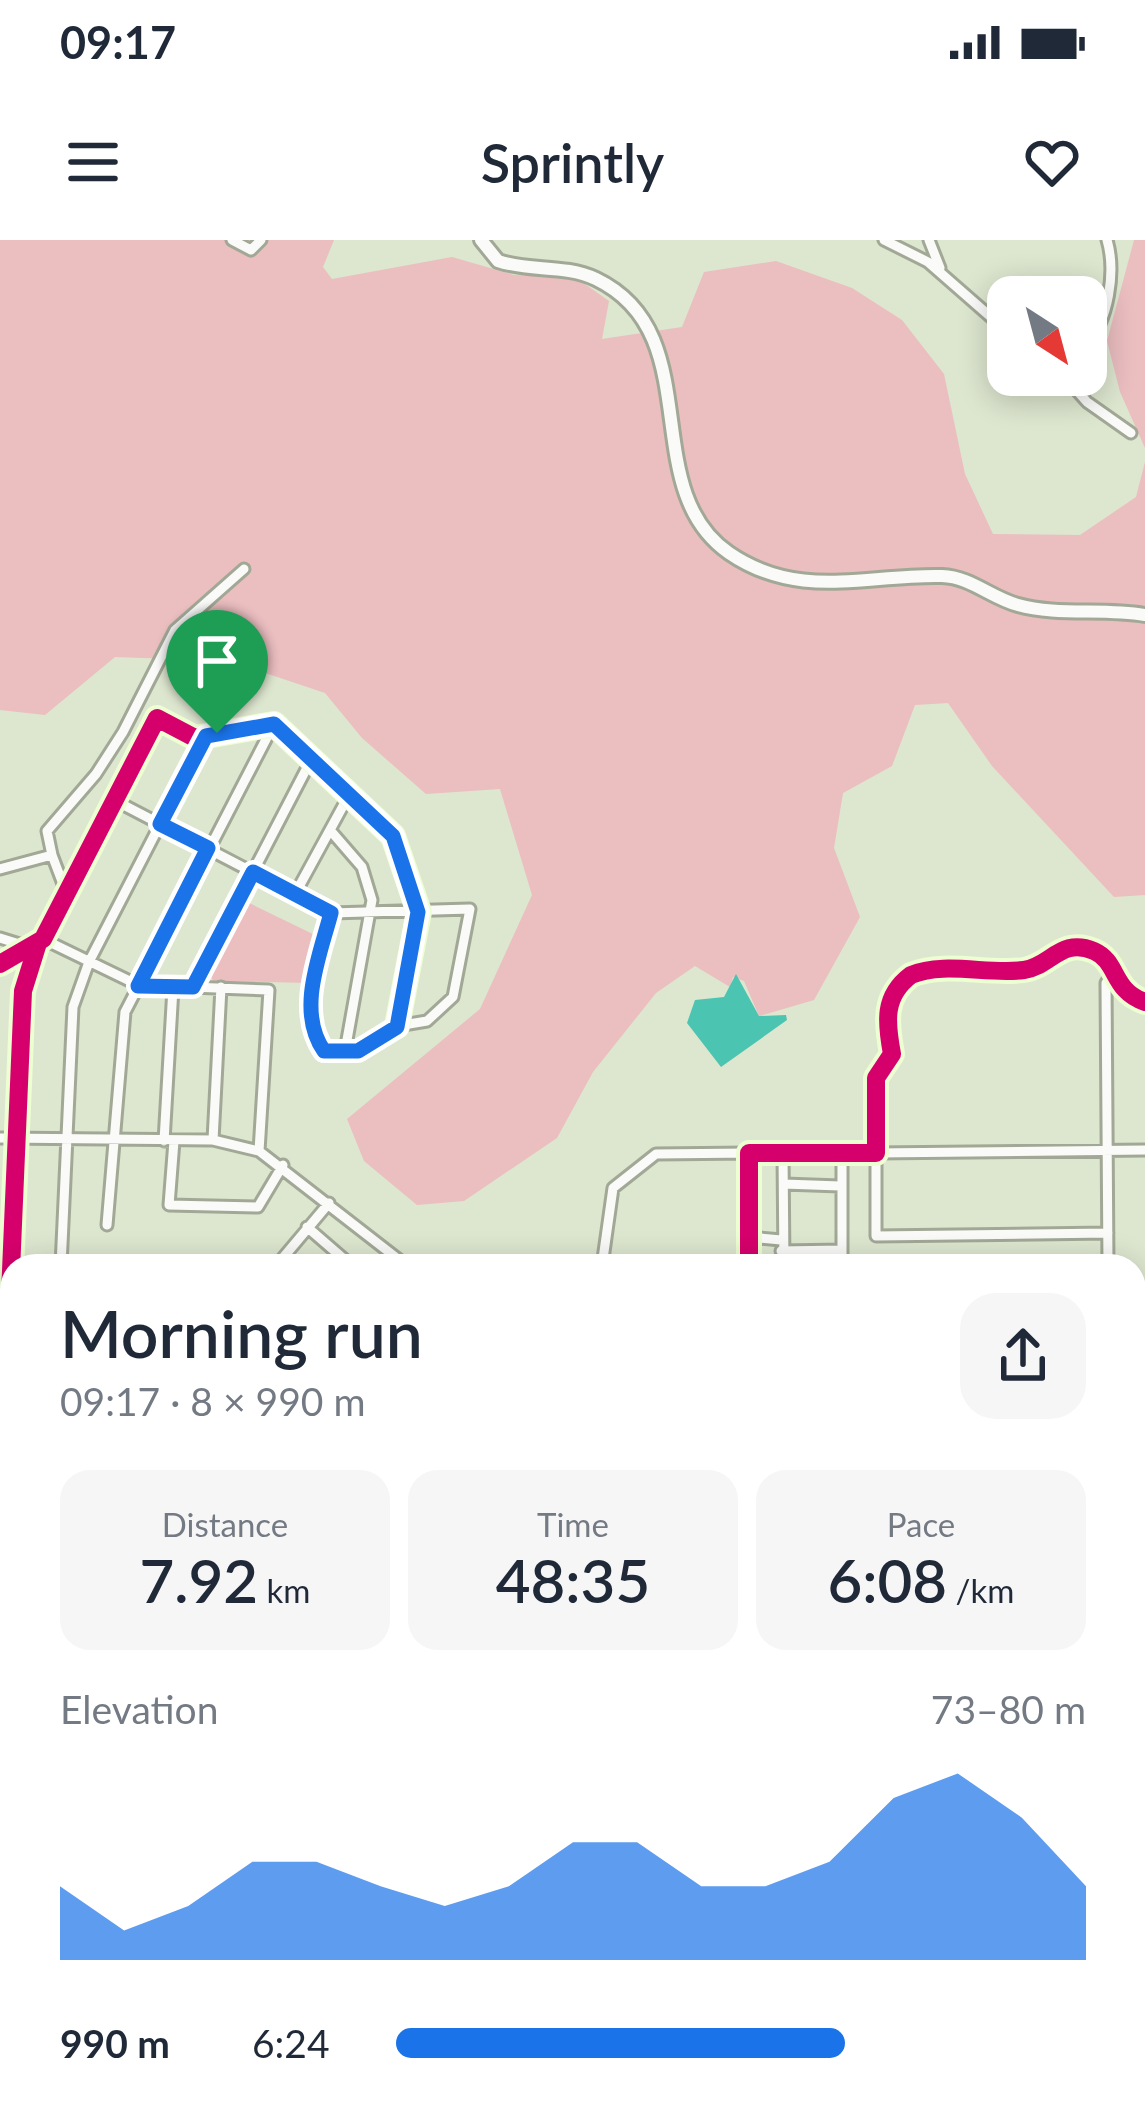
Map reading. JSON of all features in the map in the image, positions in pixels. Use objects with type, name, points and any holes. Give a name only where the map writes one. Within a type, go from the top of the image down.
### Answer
[{"type":"main road","points":[[482,240],[498,261],[585,275],[638,311],[668,381],[686,505],[708,534],[744,562],[790,579],[831,586],[943,576],[968,581],[1020,607],[1145,615]]},
{"type":"street","points":[[232,240],[251,250],[261,240]]},
{"type":"street","points":[[884,240],[944,275],[987,313]]},
{"type":"street","points":[[928,240],[944,275]]},
{"type":"street","points":[[1107,240],[1114,264],[1107,291]]},
{"type":"street","points":[[1082,396],[1131,433]]},
{"type":"street","points":[[66,892],[47,831],[105,760],[175,630],[244,569]]},
{"type":"street","points":[[13,1254],[23,991],[37,943],[157,718],[195,738],[274,724]]},
{"type":"street","points":[[274,724],[393,836],[418,912],[397,1027]]},
{"type":"street","points":[[107,1226],[125,1012],[274,724]]},
{"type":"street","points":[[61,1254],[73,1007],[89,962],[206,736]]},
{"type":"street","points":[[193,987],[311,760]]},
{"type":"street","points":[[296,894],[350,795]]},
{"type":"street","points":[[115,800],[331,913],[470,909],[453,998],[427,1022],[397,1027],[358,1051],[324,1051],[311,1001],[331,913]]},
{"type":"street","points":[[330,830],[362,867],[372,911],[344,1052]]},
{"type":"street","points":[[0,869],[52,855]]},
{"type":"street","points":[[0,938],[37,943],[138,986],[269,990],[259,1151]]},
{"type":"street","points":[[0,964],[37,943]]},
{"type":"street","points":[[1108,1233],[876,1236],[876,1078],[892,1054],[884,1014],[898,985],[911,975],[1024,970],[1069,948],[1093,951],[1107,960],[1125,994],[1145,1002]]},
{"type":"street","points":[[1108,1254],[1106,983],[1112,974]]},
{"type":"street","points":[[213,1140],[221,987]]},
{"type":"street","points":[[172,988],[170,1205],[258,1207],[283,1165]]},
{"type":"street","points":[[0,1138],[213,1140],[259,1151],[283,1165],[392,1254]]},
{"type":"street","points":[[604,1254],[613,1188],[656,1154],[1145,1150]]},
{"type":"street","points":[[749,1153],[749,1254]]},
{"type":"street","points":[[782,1254],[783,1153]]},
{"type":"street","points":[[842,1154],[842,1254]]},
{"type":"street","points":[[784,1184],[840,1186]]},
{"type":"street","points":[[286,1254],[329,1203]]},
{"type":"street","points":[[307,1228],[334,1254]]},
{"type":"street","points":[[750,1237],[842,1250]]},
{"type":"shaded area","points":[[0,240],[334,240],[323,267],[332,279],[452,257],[514,275],[575,277],[609,301],[602,339],[682,327],[704,272],[776,261],[852,288],[902,320],[944,374],[965,474],[993,534],[1080,535],[1136,497],[1145,462],[1145,895],[1114,897],[992,766],[948,703],[915,705],[892,766],[843,793],[834,848],[860,917],[814,1000],[759,1016],[744,981],[733,977],[730,987],[695,966],[656,993],[593,1072],[557,1138],[464,1201],[417,1205],[364,1161],[347,1119],[480,1009],[532,895],[500,789],[426,794],[362,738],[325,693],[229,661],[115,657],[45,715],[0,710]]},
{"type":"shaded area","points":[[1134,240],[1145,240],[1145,448],[1120,392],[1107,341]]},
{"type":"shaded area","points":[[245,901],[321,938],[311,983],[213,981],[209,970]]},
{"type":"water","points":[[736,974],[759,1016],[786,1015],[787,1020],[721,1067],[687,1023],[695,1000],[724,997]]},
{"type":"cycle path","points":[[0,964],[43,939],[157,718],[195,738],[274,724],[393,836],[419,912],[397,1026]]},
{"type":"cycle path","points":[[12,1254],[23,991],[38,943]]},
{"type":"cycle path","points":[[749,1254],[749,1153],[876,1153],[876,1078],[892,1054],[889,1010],[895,992],[911,975],[938,969],[1024,970],[1064,950],[1083,948],[1102,956],[1126,991],[1145,1002]]},
{"type":"route","points":[[274,724],[393,836],[418,912],[397,1027],[358,1051],[324,1051],[314,1027],[314,980],[331,913],[253,872],[193,987],[138,986],[208,848],[160,824],[206,736],[217,733],[274,724]]}]
